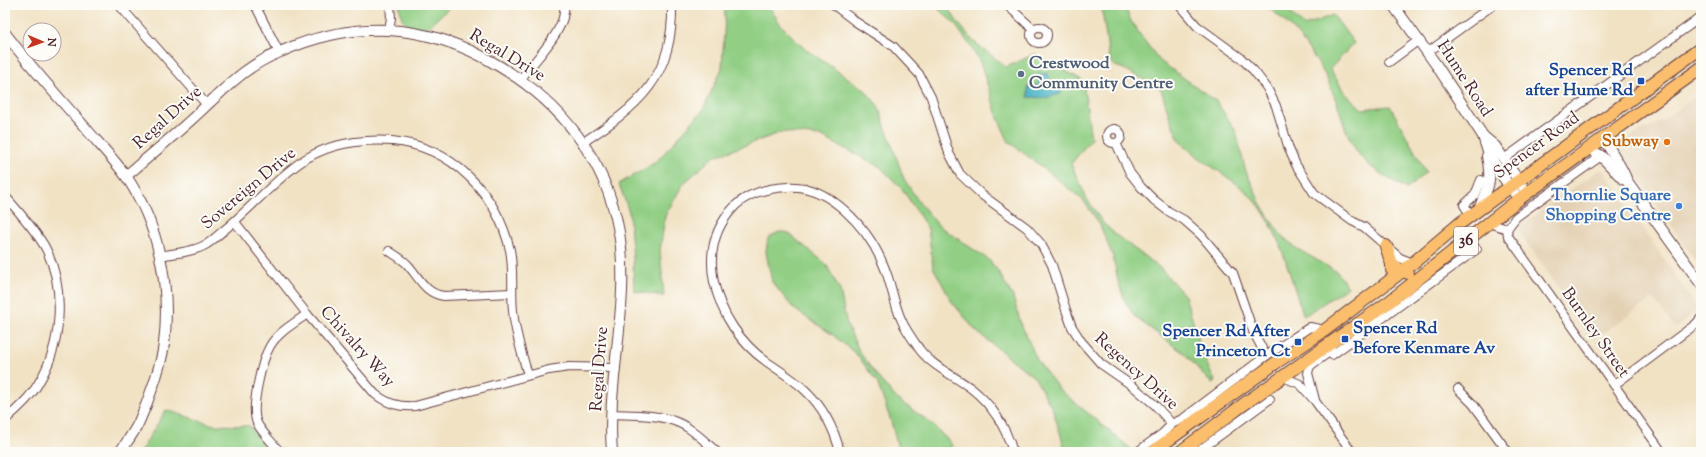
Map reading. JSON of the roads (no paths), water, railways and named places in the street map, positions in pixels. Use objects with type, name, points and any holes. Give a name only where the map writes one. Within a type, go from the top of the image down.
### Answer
[{"type":"main road","name":"Spencer Road","points":[[1152,452],[1270,360],[1325,330],[1413,263],[1433,244],[1475,212],[1701,48]]},
{"type":"main road","points":[[1610,115],[1626,110],[1677,72],[1687,68],[1699,69]]},
{"type":"main road","name":"Spencer Road","points":[[1180,452],[1244,404],[1335,340],[1372,320],[1389,302],[1523,196],[1699,69]]},
{"type":"main road","points":[[1392,264],[1402,271],[1411,273],[1422,270],[1474,229],[1489,223]]},
{"type":"main road","points":[[1338,320],[1342,310],[1388,275],[1392,269],[1392,264],[1386,246]]},
{"type":"main road","points":[[1270,360],[1291,360],[1361,310],[1365,311],[1372,320]]},
{"type":"street","points":[[119,5],[207,105]]},
{"type":"street","points":[[254,5],[280,52]]},
{"type":"street","points":[[389,30],[391,18],[390,5]]},
{"type":"street","points":[[521,79],[558,33],[566,12],[564,5]]},
{"type":"street","points":[[582,143],[630,109],[650,86],[666,58],[672,28],[672,5]]},
{"type":"street","name":"Regency Drive","points":[[834,5],[856,22],[893,46],[919,74],[931,97],[949,153],[960,174],[982,195],[1027,228],[1041,244],[1052,265],[1066,310],[1080,341],[1101,364],[1156,405],[1172,424]]},
{"type":"street","points":[[1007,5],[1033,29]]},
{"type":"street","points":[[1179,5],[1197,26],[1241,58],[1254,71],[1267,88],[1276,106],[1296,165],[1314,193],[1346,216],[1364,226],[1400,258],[1413,263]]},
{"type":"street","name":"Hume Road","points":[[1393,5],[1428,52],[1483,136],[1495,146],[1504,159],[1514,183]]},
{"type":"street","points":[[1428,52],[1493,5]]},
{"type":"street","name":"Spencer Road","points":[[1504,159],[1701,17]]},
{"type":"street","name":"Regal Drive","points":[[126,176],[239,75],[250,67],[280,52],[318,38],[340,34],[389,30],[418,34],[454,43],[479,53],[521,79],[558,110],[582,143],[597,168],[606,188],[618,231],[622,253],[622,285],[612,414],[612,452]]},
{"type":"street","points":[[5,33],[26,60],[126,176],[148,218],[160,256],[166,300],[164,345],[152,391],[137,425],[120,452]]},
{"type":"street","name":"Hume Road","points":[[1389,62],[1419,40]]},
{"type":"street","name":"Hume Road","points":[[1475,212],[1490,180],[1491,173],[1483,136]]},
{"type":"street","points":[[1604,138],[1609,149],[1624,172],[1627,181],[1701,284]]},
{"type":"street","name":"Sovereign Drive","points":[[160,256],[194,249],[207,244],[235,222],[298,164],[323,151],[356,141],[374,140],[413,144],[430,150],[458,166],[476,183],[491,205],[505,230],[510,252],[513,310],[518,341],[528,375]]},
{"type":"street","points":[[1116,143],[1130,173],[1141,187],[1154,200],[1168,211],[1184,220],[1202,235],[1233,273],[1253,331],[1270,360]]},
{"type":"street","name":"Hume Road","points":[[1486,148],[1523,196]]},
{"type":"street","points":[[1590,149],[1601,156],[1619,176],[1627,181]]},
{"type":"street","points":[[1489,223],[1507,229],[1516,218],[1601,156]]},
{"type":"street","name":"Spencer Road","points":[[1475,212],[1464,205],[1475,195],[1481,180]]},
{"type":"street","points":[[840,452],[834,432],[818,404],[805,390],[765,361],[746,343],[729,322],[714,280],[712,249],[722,221],[738,204],[755,194],[772,188],[792,186],[810,188],[831,200],[857,222],[883,263],[901,321],[921,351],[934,364],[973,390],[988,405],[998,418],[1005,431],[1013,452]]},
{"type":"street","points":[[5,196],[21,214],[46,249],[58,289],[59,314],[56,340],[48,364],[38,384],[27,398],[5,420]]},
{"type":"street","name":"Chivalry Way","points":[[235,222],[307,314],[374,394],[393,405],[405,407],[415,406],[549,370],[569,367],[616,368]]},
{"type":"street","name":"Burnley Street","points":[[1507,229],[1508,236],[1662,452]]},
{"type":"street","name":"Spencer Road","points":[[1332,355],[1372,320],[1477,249]]},
{"type":"street","points":[[389,251],[406,262],[430,292],[437,295],[512,293]]},
{"type":"street","points":[[280,452],[257,424],[254,407],[264,360],[270,345],[277,337],[307,314]]},
{"type":"street","points":[[1614,385],[1699,322]]},
{"type":"street","points":[[1315,401],[1308,373],[1310,366],[1328,353],[1335,340]]},
{"type":"street","name":"Spencer Road","points":[[1137,452],[1162,434],[1172,424],[1184,418],[1270,360]]},
{"type":"street","points":[[1283,377],[1300,384],[1315,401],[1352,452]]},
{"type":"street","points":[[1458,389],[1473,404],[1508,452]]},
{"type":"street","points":[[1197,452],[1270,399]]},
{"type":"street","points":[[1242,420],[1244,404]]},
{"type":"street","points":[[612,414],[645,415],[675,421],[696,434],[716,452]]},
{"type":"water","points":[[1048,73],[1050,83],[1060,83],[1061,94],[1045,98],[1028,97],[1028,86],[1039,85],[1038,75]]},
{"type":"place","name":"Crestwood Community Centre","points":[[1021,74]]},
{"type":"place","name":"Spencer Rd after Hume Rd","points":[[1641,81]]},
{"type":"place","name":"Subway","points":[[1667,142]]},
{"type":"place","name":"Thornlie Square Shopping Centre","points":[[1679,206]]},
{"type":"place","name":"Spencer Rd Before Kenmare Av","points":[[1345,339]]},
{"type":"place","name":"Spencer Rd After Princeton Ct","points":[[1298,342]]}]
